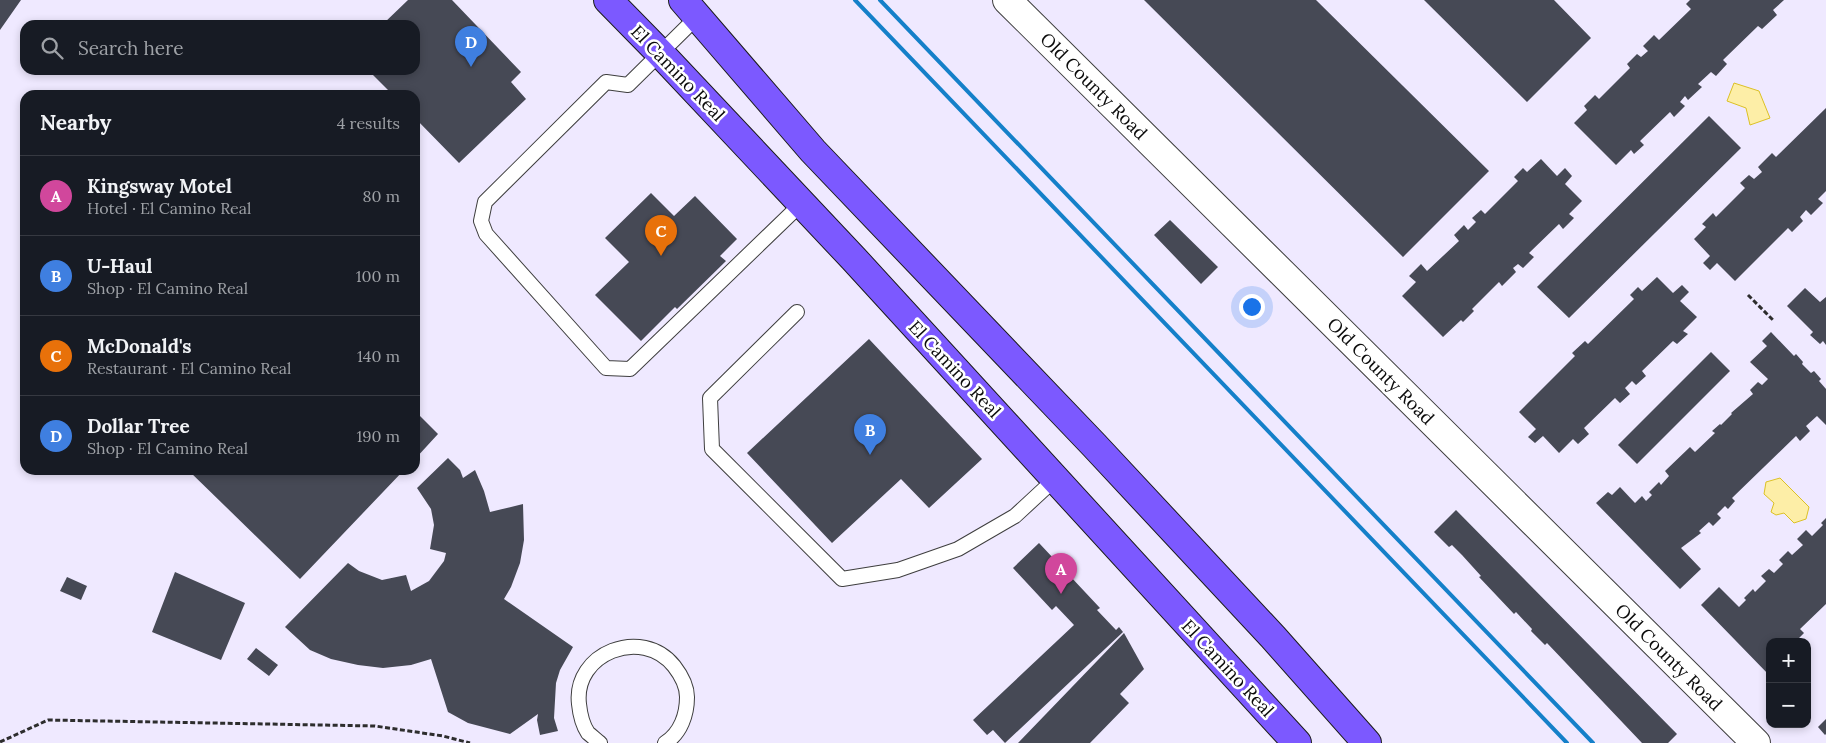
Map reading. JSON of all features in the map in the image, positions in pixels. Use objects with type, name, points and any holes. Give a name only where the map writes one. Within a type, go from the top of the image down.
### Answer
[{"type":"main road","name":"El Camino Real","points":[[608,0],[802,204],[1297,743]]},
{"type":"main road","points":[[690,8],[813,151],[1101,452],[1273,637],[1367,743]]},
{"type":"street","name":"Old County Road","points":[[1007,0],[1756,743]]},
{"type":"lane","points":[[690,8],[660,53],[628,85],[606,82],[485,202],[481,221],[486,234],[606,368],[630,369],[802,204]]},
{"type":"lane","points":[[797,312],[710,398],[712,449],[842,578],[898,570],[958,549],[1015,516],[1055,479]]},
{"type":"lane","points":[[600,743],[588,732],[580,716],[578,697],[582,680],[591,665],[604,654],[620,647],[638,646],[655,650],[670,660],[681,674],[687,690],[687,708],[681,726],[670,740],[665,743]]},
{"type":"path","points":[[1748,296],[1774,321]]},
{"type":"path","points":[[0,742],[48,720],[375,726],[443,736],[470,743]]},
{"type":"shaded area","points":[[1734,83],[1759,91],[1770,118],[1750,125],[1746,108],[1727,101]]},
{"type":"shaded area","points":[[1780,478],[1809,507],[1806,519],[1794,523],[1784,513],[1776,515],[1771,512],[1774,503],[1764,494],[1766,482]]},
{"type":"building","points":[[0,0],[21,0],[0,30]]},
{"type":"building","points":[[408,0],[452,0],[521,72],[511,82],[526,99],[459,163],[420,123],[420,90],[388,90],[373,75],[420,75],[420,20],[387,20]]},
{"type":"building","points":[[1144,0],[1316,0],[1489,171],[1403,257]]},
{"type":"building","points":[[1424,0],[1554,0],[1591,38],[1527,102]]},
{"type":"building","points":[[1690,0],[1784,0],[1773,10],[1777,15],[1762,29],[1758,26],[1723,60],[1727,64],[1716,76],[1711,72],[1698,84],[1702,87],[1688,100],[1685,96],[1680,102],[1685,106],[1674,117],[1670,112],[1640,141],[1644,145],[1634,154],[1631,150],[1616,165],[1574,123],[1587,110],[1584,106],[1595,95],[1599,99],[1630,68],[1627,64],[1637,54],[1641,57],[1648,51],[1643,46],[1654,35],[1659,40],[1691,9],[1686,4]]},
{"type":"building","points":[[1826,108],[1826,191],[1818,199],[1823,203],[1811,215],[1806,210],[1800,217],[1803,221],[1792,232],[1788,228],[1735,281],[1717,263],[1710,270],[1703,263],[1710,256],[1694,239],[1706,227],[1702,224],[1713,213],[1716,217],[1745,188],[1740,183],[1749,175],[1754,179],[1762,172],[1758,167],[1772,153],[1776,157]]},
{"type":"building","points":[[1709,116],[1741,148],[1569,318],[1537,287]]},
{"type":"building","points":[[1541,159],[1557,176],[1565,168],[1572,176],[1565,184],[1582,201],[1569,214],[1574,218],[1563,229],[1559,224],[1529,253],[1534,257],[1523,268],[1518,264],[1513,268],[1516,272],[1502,286],[1499,282],[1472,309],[1474,311],[1463,322],[1461,320],[1443,337],[1402,296],[1416,282],[1409,276],[1421,264],[1427,271],[1459,241],[1454,235],[1464,225],[1468,230],[1476,222],[1472,218],[1481,210],[1485,214],[1518,181],[1514,177],[1523,168],[1527,172]]},
{"type":"building","points":[[651,193],[674,216],[695,196],[737,239],[720,256],[726,261],[641,341],[595,295],[629,262],[605,238]]},
{"type":"building","points":[[1170,220],[1218,267],[1201,284],[1154,235]]},
{"type":"building","points":[[1657,277],[1673,293],[1682,285],[1689,292],[1680,301],[1697,317],[1683,331],[1688,334],[1677,344],[1673,341],[1642,371],[1646,376],[1636,385],[1632,381],[1625,388],[1630,394],[1620,403],[1615,398],[1584,428],[1589,434],[1578,444],[1573,439],[1559,453],[1543,436],[1535,443],[1528,437],[1536,429],[1519,412],[1575,356],[1572,353],[1585,341],[1588,344],[1634,299],[1630,295],[1638,287],[1642,291]]},
{"type":"building","points":[[1805,288],[1820,302],[1826,297],[1826,345],[1823,341],[1820,344],[1810,335],[1813,332],[1787,306]]},
{"type":"building","points":[[1771,332],[1794,356],[1796,354],[1811,373],[1814,371],[1821,379],[1819,381],[1826,389],[1826,425],[1817,416],[1806,426],[1810,431],[1800,441],[1796,436],[1732,498],[1735,501],[1728,509],[1725,506],[1717,514],[1721,518],[1713,526],[1709,522],[1699,531],[1701,533],[1681,548],[1701,569],[1680,589],[1596,503],[1608,492],[1612,495],[1620,487],[1635,503],[1642,496],[1646,501],[1652,495],[1649,492],[1659,482],[1661,485],[1669,476],[1665,471],[1690,447],[1695,452],[1715,433],[1712,431],[1721,425],[1731,413],[1753,394],[1750,390],[1758,382],[1762,385],[1768,379],[1750,362],[1767,346],[1762,341]]},
{"type":"building","points":[[869,339],[982,459],[929,508],[901,479],[832,543],[747,453]]},
{"type":"building","points":[[1711,352],[1730,371],[1637,464],[1618,445]]},
{"type":"building","points":[[420,416],[438,434],[420,454]]},
{"type":"building","points":[[448,458],[460,470],[463,478],[475,470],[490,512],[523,504],[524,540],[520,563],[511,587],[504,599],[573,647],[560,670],[556,683],[554,718],[558,731],[540,735],[537,720],[538,714],[510,734],[468,723],[448,712],[431,659],[411,665],[383,668],[358,665],[331,659],[310,650],[285,627],[348,563],[359,571],[382,580],[406,575],[411,591],[429,581],[444,561],[446,553],[430,549],[434,525],[431,509],[417,488]]},
{"type":"building","points":[[193,475],[399,475],[300,579]]},
{"type":"building","points":[[1456,510],[1677,734],[1668,743],[1642,743],[1547,643],[1545,645],[1516,612],[1514,614],[1479,577],[1481,576],[1462,555],[1452,545],[1449,547],[1434,532]]},
{"type":"building","points":[[1826,518],[1826,604],[1800,629],[1804,633],[1799,638],[1766,638],[1766,672],[1701,605],[1719,587],[1739,607],[1746,600],[1744,598],[1753,589],[1755,592],[1766,581],[1761,576],[1769,569],[1774,573],[1783,564],[1779,560],[1788,551],[1792,555],[1803,545],[1797,539],[1806,530],[1812,536],[1823,525],[1821,523]]},
{"type":"building","points":[[1039,543],[1100,608],[1097,610],[1116,630],[1119,627],[1123,632],[1005,743],[993,730],[987,735],[973,720],[1074,625],[1056,606],[1052,610],[1013,568]]},
{"type":"building","points":[[175,572],[245,603],[221,660],[152,632]]},
{"type":"building","points":[[67,577],[87,586],[81,600],[60,591]]},
{"type":"building","points":[[1124,633],[1144,669],[1120,694],[1129,703],[1090,743],[1018,743]]},
{"type":"building","points":[[256,648],[278,665],[269,676],[247,659]]},
{"type":"building","points":[[1826,719],[1826,734],[1825,735],[1818,727]]},
{"type":"railway","points":[[855,0],[1567,743]]},
{"type":"railway","points":[[880,0],[1593,743]]},
{"type":"place","name":"Dollar Tree","points":[[471,67]]},
{"type":"place","name":"McDonald's","points":[[661,256]]},
{"type":"place","name":"U-Haul","points":[[870,455]]},
{"type":"place","name":"Kingsway Motel","points":[[1061,594]]}]
